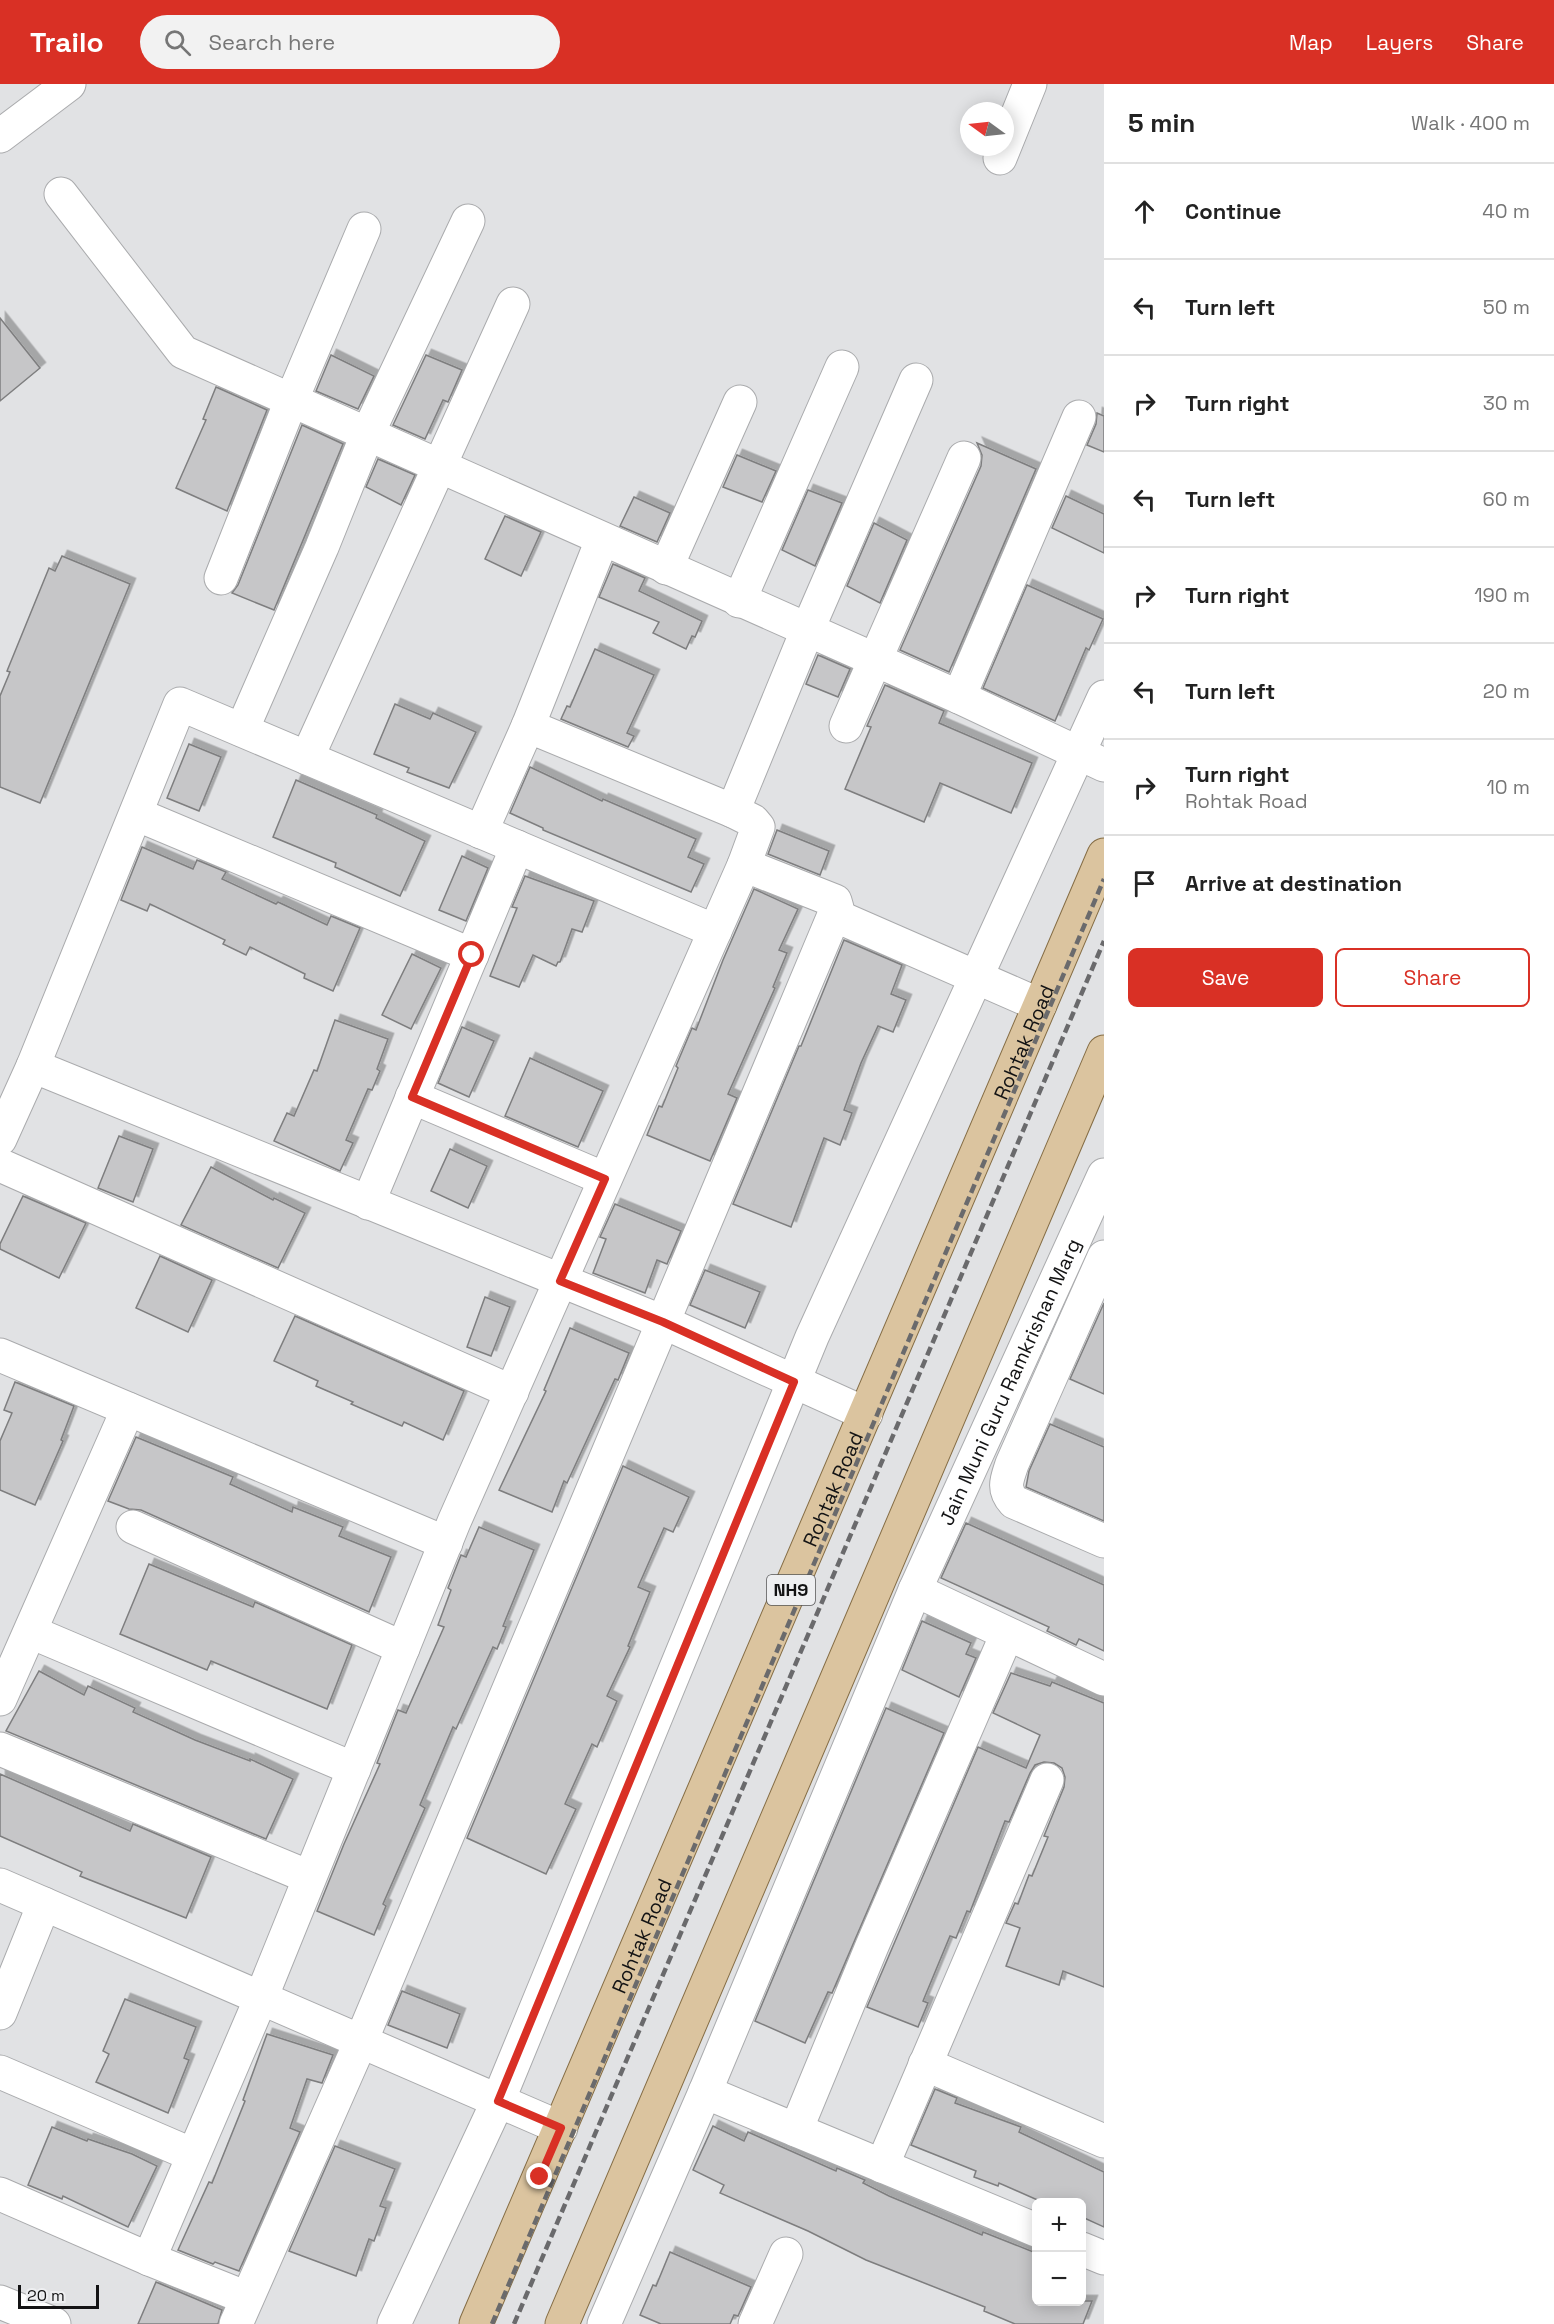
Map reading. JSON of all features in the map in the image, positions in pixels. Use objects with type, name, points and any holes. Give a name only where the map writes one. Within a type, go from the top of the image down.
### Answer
[{"type":"main road","name":"Rohtak Road","points":[[476,2324],[1104,855]]},
{"type":"main road","points":[[562,2324],[1095,1099],[1104,1052]]},
{"type":"street","points":[[0,136],[69,84]]},
{"type":"street","points":[[1000,159],[1030,84]]},
{"type":"street","points":[[61,194],[183,352],[958,697],[1092,759]]},
{"type":"street","points":[[242,730],[322,547],[367,435],[468,221]]},
{"type":"street","points":[[221,578],[291,400],[364,229]]},
{"type":"street","points":[[307,758],[513,304]]},
{"type":"street","points":[[739,601],[842,367]]},
{"type":"street","points":[[733,811],[807,631],[916,380]]},
{"type":"street","points":[[666,568],[740,402]]},
{"type":"street","points":[[958,697],[1078,417]]},
{"type":"street","points":[[846,726],[964,458]]},
{"type":"street","points":[[481,832],[528,726],[602,540]]},
{"type":"street","points":[[394,2324],[498,2101],[812,1337],[977,977],[1092,759],[1104,697]]},
{"type":"street","points":[[0,1139],[33,1066],[180,704],[715,931]]},
{"type":"street","points":[[149,2259],[261,1998],[446,1543],[744,866],[758,827],[753,820],[733,811],[528,726]]},
{"type":"street","points":[[136,814],[472,955]]},
{"type":"street","points":[[368,1203],[518,847]]},
{"type":"street","points":[[0,2194],[149,2259],[242,2311],[361,2041],[838,906],[835,901],[744,866]]},
{"type":"street","points":[[834,915],[1040,1005]]},
{"type":"street","points":[[33,1066],[663,1322],[866,1414]]},
{"type":"street","points":[[412,1097],[605,1179]]},
{"type":"street","points":[[0,1165],[512,1392]]},
{"type":"street","name":"Jain Muni Guru Ramkrishan Marg","points":[[604,2324],[705,2092],[915,1590],[1104,1174]]},
{"type":"street","points":[[1014,1502],[1009,1496],[1006,1483],[1012,1464],[1104,1257]]},
{"type":"street","points":[[0,1355],[446,1543]]},
{"type":"street","points":[[0,1699],[32,1632],[128,1409]]},
{"type":"street","points":[[966,1477],[1044,1516],[1104,1541]]},
{"type":"street","points":[[133,1527],[403,1647]]},
{"type":"street","points":[[915,1590],[1104,1679]]},
{"type":"street","points":[[32,1632],[354,1769]]},
{"type":"street","points":[[796,2130],[872,1946],[1008,1634]]},
{"type":"street","points":[[0,1749],[309,1877]]},
{"type":"street","points":[[882,2166],[1047,1780]]},
{"type":"street","points":[[0,1885],[561,2128]]},
{"type":"street","points":[[0,2013],[44,1904]]},
{"type":"street","points":[[926,2064],[1104,2141]]},
{"type":"street","points":[[0,2072],[193,2156]]},
{"type":"street","points":[[705,2092],[1032,2228]]},
{"type":"street","points":[[1086,2251],[1104,2259]]},
{"type":"street","points":[[758,2323],[786,2254]]},
{"type":"street","points":[[0,2302],[54,2324]]},
{"type":"building","points":[[0,318],[40,368],[0,401]]},
{"type":"building","points":[[331,355],[374,376],[358,409],[316,391]]},
{"type":"building","points":[[426,355],[462,370],[448,402],[443,400],[425,439],[393,425]]},
{"type":"building","points":[[216,387],[267,410],[227,511],[176,488],[206,420],[203,419]]},
{"type":"building","points":[[1097,413],[1104,416],[1104,452],[1087,445],[1096,424]]},
{"type":"building","points":[[302,425],[343,444],[274,610],[232,593],[238,585]]},
{"type":"building","points":[[977,443],[1036,469],[949,672],[900,650],[981,466],[982,455]]},
{"type":"building","points":[[737,455],[776,471],[762,502],[723,487]]},
{"type":"building","points":[[378,459],[415,475],[401,505],[366,487]]},
{"type":"building","points":[[808,490],[842,503],[815,566],[782,550]]},
{"type":"building","points":[[1066,496],[1104,514],[1104,553],[1052,528]]},
{"type":"building","points":[[634,497],[670,513],[657,542],[620,526]]},
{"type":"building","points":[[505,516],[541,532],[521,576],[485,559]]},
{"type":"building","points":[[874,523],[907,540],[880,603],[847,586]]},
{"type":"building","points":[[62,556],[130,584],[40,803],[0,787],[0,696],[10,672],[7,671],[49,568],[55,571]]},
{"type":"building","points":[[613,564],[645,578],[639,591],[702,621],[695,637],[692,636],[686,649],[653,633],[659,622],[599,597]]},
{"type":"building","points":[[1027,585],[1103,619],[1089,650],[1086,648],[1055,721],[983,688]]},
{"type":"building","points":[[595,649],[654,675],[627,733],[634,736],[628,747],[561,719],[567,706],[570,707]]},
{"type":"building","points":[[818,655],[850,669],[838,697],[806,684]]},
{"type":"building","points":[[885,685],[944,711],[939,723],[1032,763],[1011,813],[940,783],[924,822],[845,789],[871,727],[867,726]]},
{"type":"building","points":[[395,704],[430,719],[433,713],[476,732],[449,788],[407,772],[409,768],[374,754]]},
{"type":"building","points":[[189,744],[221,757],[199,811],[167,798]]},
{"type":"building","points":[[530,767],[602,801],[603,799],[696,839],[688,857],[704,864],[691,892],[543,830],[510,813]]},
{"type":"building","points":[[296,780],[377,815],[376,818],[425,841],[400,896],[335,867],[336,863],[273,837]]},
{"type":"building","points":[[777,830],[829,851],[820,875],[768,854]]},
{"type":"building","points":[[142,847],[193,869],[197,860],[226,872],[222,879],[327,925],[331,916],[360,928],[333,991],[304,978],[305,974],[250,947],[246,955],[223,944],[225,940],[150,904],[147,911],[121,900]]},
{"type":"building","points":[[462,856],[488,868],[466,921],[439,910]]},
{"type":"building","points":[[525,876],[594,901],[582,932],[572,929],[560,962],[556,966],[533,955],[519,987],[490,976],[517,908],[512,907]]},
{"type":"building","points":[[754,889],[798,909],[779,950],[787,953],[773,987],[775,988],[728,1094],[737,1098],[710,1161],[647,1135],[659,1106],[662,1107],[692,1028],[696,1030]]},
{"type":"building","points":[[844,940],[902,965],[891,994],[906,1000],[893,1032],[878,1026],[861,1063],[844,1110],[852,1113],[840,1145],[824,1138],[791,1227],[733,1204]]},
{"type":"building","points":[[412,954],[441,968],[411,1029],[382,1015]]},
{"type":"building","points":[[335,1020],[388,1039],[377,1069],[380,1071],[372,1090],[368,1089],[346,1140],[353,1143],[340,1171],[274,1141],[287,1113],[294,1116],[314,1070],[317,1071]]},
{"type":"building","points":[[462,1027],[494,1041],[469,1097],[438,1083]]},
{"type":"building","points":[[530,1058],[603,1091],[578,1147],[505,1116]]},
{"type":"building","points":[[119,1136],[153,1149],[133,1202],[98,1188]]},
{"type":"building","points":[[450,1149],[487,1166],[468,1208],[431,1191]]},
{"type":"building","points":[[211,1167],[273,1200],[274,1198],[305,1213],[278,1268],[181,1225]]},
{"type":"building","points":[[23,1196],[86,1223],[59,1278],[0,1249],[0,1244]]},
{"type":"building","points":[[615,1204],[681,1231],[667,1264],[657,1260],[645,1293],[593,1273],[606,1239],[600,1237]]},
{"type":"building","points":[[160,1256],[212,1280],[188,1332],[136,1308]]},
{"type":"building","points":[[705,1270],[760,1292],[745,1328],[690,1305]]},
{"type":"building","points":[[485,1297],[510,1307],[491,1356],[467,1347]]},
{"type":"building","points":[[1104,1303],[1104,1394],[1070,1379]]},
{"type":"building","points":[[295,1316],[464,1391],[443,1440],[404,1422],[402,1426],[351,1404],[353,1402],[316,1386],[318,1381],[274,1361]]},
{"type":"building","points":[[570,1328],[629,1353],[567,1483],[564,1481],[552,1512],[499,1490],[546,1391],[544,1390]]},
{"type":"building","points":[[15,1382],[74,1406],[61,1440],[63,1441],[35,1505],[0,1490],[0,1441],[12,1413],[4,1410]]},
{"type":"building","points":[[1050,1424],[1104,1447],[1104,1521],[1026,1487],[1029,1471]]},
{"type":"building","points":[[136,1437],[233,1477],[230,1484],[292,1512],[293,1507],[343,1527],[339,1536],[391,1557],[369,1612],[141,1510],[129,1509],[108,1501]]},
{"type":"building","points":[[623,1466],[689,1497],[673,1532],[664,1528],[638,1587],[650,1592],[628,1646],[630,1647],[607,1696],[617,1701],[597,1747],[592,1744],[565,1804],[576,1809],[546,1874],[467,1838]]},
{"type":"building","points":[[966,1523],[1104,1585],[1104,1651],[1079,1639],[1076,1645],[1047,1631],[1049,1627],[941,1578]]},
{"type":"building","points":[[479,1527],[534,1550],[503,1626],[506,1627],[497,1649],[493,1647],[456,1729],[453,1727],[420,1805],[425,1808],[383,1904],[386,1906],[374,1935],[317,1911],[380,1764],[377,1763],[398,1710],[406,1713],[444,1627],[438,1625],[451,1590],[448,1588],[461,1555],[466,1557]]},
{"type":"building","points":[[149,1564],[253,1607],[255,1602],[352,1645],[327,1709],[211,1661],[207,1670],[120,1634]]},
{"type":"building","points":[[922,1621],[971,1643],[966,1654],[976,1658],[959,1697],[902,1670]]},
{"type":"building","points":[[39,1671],[84,1695],[88,1686],[135,1708],[133,1712],[195,1740],[250,1761],[250,1759],[293,1779],[266,1839],[6,1731]]},
{"type":"building","points":[[1011,1673],[1050,1686],[1052,1682],[1104,1703],[1104,1987],[1063,1971],[1059,1985],[1006,1966],[1020,1928],[1006,1923],[1015,1903],[1018,1904],[1029,1875],[1032,1876],[1048,1837],[1044,1836],[1064,1787],[1065,1777],[1062,1768],[1054,1763],[1044,1762],[1035,1765],[1030,1773],[1009,1822],[1005,1821],[970,1912],[967,1911],[956,1938],[950,1936],[923,2001],[928,2003],[918,2027],[867,2007],[978,1747],[1026,1768],[1040,1735],[993,1713]]},
{"type":"building","points":[[886,1708],[944,1733],[832,1993],[828,1992],[805,2043],[755,2021]]},
{"type":"building","points":[[0,1774],[130,1831],[133,1824],[211,1857],[186,1918],[80,1876],[82,1872],[0,1836]]},
{"type":"building","points":[[402,1991],[460,2014],[447,2048],[388,2025]]},
{"type":"building","points":[[125,1999],[196,2027],[184,2058],[189,2060],[168,2113],[96,2082],[109,2054],[103,2051]]},
{"type":"building","points":[[267,2034],[333,2055],[322,2083],[307,2079],[290,2128],[300,2132],[239,2271],[215,2262],[213,2264],[178,2250],[209,2182],[212,2183],[245,2101],[243,2100]]},
{"type":"building","points":[[935,2089],[957,2098],[955,2103],[1021,2127],[1019,2132],[1104,2172],[1104,2227],[1086,2219],[1086,2198],[1033,2198],[999,2183],[998,2186],[974,2177],[976,2171],[911,2145]]},
{"type":"building","points":[[713,2126],[744,2141],[748,2132],[836,2171],[837,2168],[865,2180],[863,2183],[889,2196],[982,2235],[983,2232],[1032,2251],[1032,2306],[1086,2306],[1086,2301],[1092,2301],[1083,2324],[1015,2324],[984,2311],[985,2307],[866,2260],[808,2231],[720,2193],[724,2185],[693,2170]]},
{"type":"building","points":[[52,2127],[87,2141],[88,2139],[132,2154],[157,2166],[128,2227],[63,2196],[62,2199],[28,2185]]},
{"type":"building","points":[[335,2146],[395,2169],[380,2206],[386,2208],[374,2241],[369,2239],[356,2276],[289,2251]]},
{"type":"building","points":[[670,2252],[751,2287],[738,2316],[734,2315],[730,2324],[661,2324],[640,2315],[653,2285],[656,2286]]},
{"type":"building","points":[[156,2282],[222,2310],[218,2324],[138,2324]]},
{"type":"railway","points":[[492,2324],[1104,879]]},
{"type":"railway","points":[[514,2324],[1104,941]]},
{"type":"route","points":[[472,955],[412,1097],[605,1179],[560,1281],[663,1322],[794,1382],[498,2101],[561,2128],[540,2177]]}]
